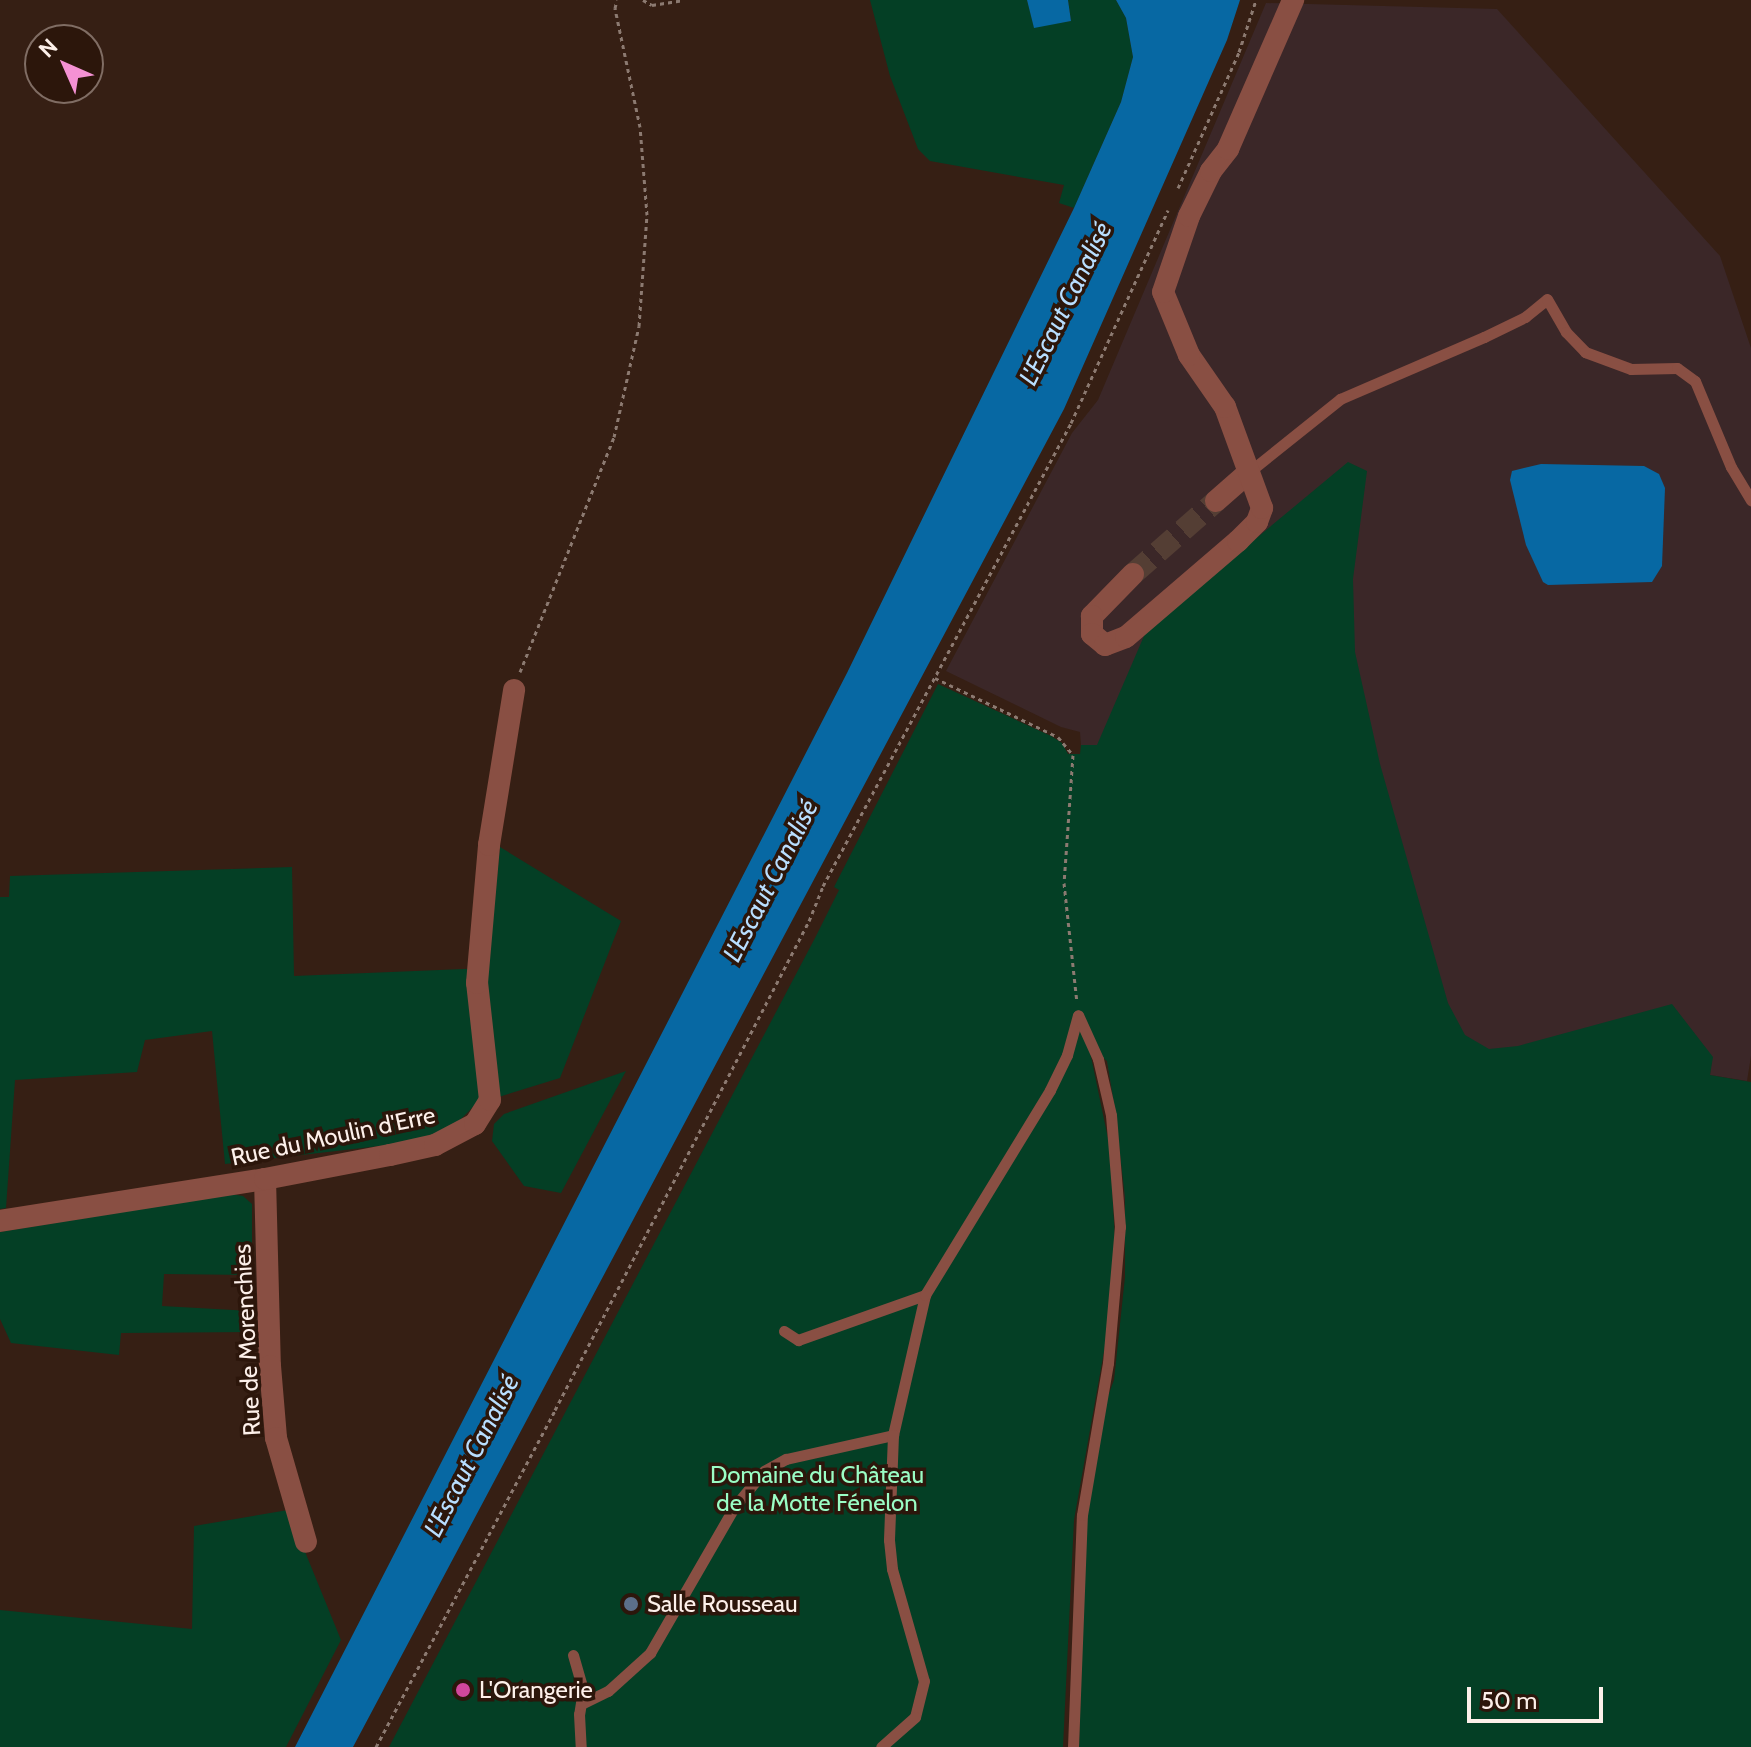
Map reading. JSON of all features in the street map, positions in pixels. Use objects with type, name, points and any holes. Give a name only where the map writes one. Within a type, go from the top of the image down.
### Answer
[{"type":"street","points":[[1133,574],[1092,616],[1092,634],[1105,645],[1126,637],[1257,522],[1262,508],[1225,407],[1189,355],[1163,292],[1189,216],[1211,171],[1228,149],[1293,0]]},
{"type":"street","points":[[1216,501],[1249,472]]},
{"type":"street","name":"Rue du Moulin d'Erre","points":[[0,1221],[265,1179],[435,1145],[475,1124],[490,1100],[477,983],[489,845],[514,690]]},
{"type":"street","name":"Rue de Morenchies","points":[[265,1179],[270,1366],[276,1438],[306,1542]]},
{"type":"lane","points":[[1249,472],[1340,399],[1484,337],[1525,317],[1547,299],[1566,332],[1585,352],[1631,369],[1677,368],[1695,381],[1731,467],[1751,500]]},
{"type":"lane","points":[[881,1747],[915,1717],[924,1681],[904,1622],[889,1540],[893,1435],[925,1295],[1050,1090],[1067,1055],[1078,1015]]},
{"type":"lane","points":[[1073,1747],[1082,1515],[1111,1341],[1120,1227],[1111,1115],[1098,1059],[1078,1015]]},
{"type":"lane","points":[[784,1331],[798,1340],[925,1295]]},
{"type":"lane","points":[[581,1704],[608,1691],[650,1653],[735,1506],[764,1471],[786,1459],[893,1435]]},
{"type":"lane","points":[[573,1655],[583,1690],[579,1746]]},
{"type":"path","points":[[514,690],[614,437],[639,326],[647,215],[640,127],[615,8],[617,0]]},
{"type":"path","points":[[643,0],[652,5],[683,0]]},
{"type":"path","points":[[1175,196],[1236,60],[1256,0]]},
{"type":"path","points":[[376,1747],[809,921],[823,886],[1071,423],[1169,209]]},
{"type":"path","points":[[935,678],[1058,737],[1073,755],[1064,883],[1078,1015]]},
{"type":"shaded area","points":[[1266,3],[1497,9],[1720,256],[1751,348],[1751,1056],[1747,1081],[1710,1075],[1712,1057],[1126,1225],[1122,1155],[1107,1061],[1183,746],[1081,745],[1080,732],[1061,727],[946,671],[1072,433],[1098,400]]},
{"type":"green space","points":[[870,0],[1027,0],[1034,27],[1071,21],[1068,0],[1116,0],[1126,18],[1133,57],[1121,102],[1074,208],[1059,203],[1064,185],[930,161],[918,149],[890,76]]},
{"type":"green space","name":"Domaine du Château de la Motte Fénelon","points":[[1348,462],[1367,471],[1353,579],[1355,652],[1380,764],[1448,1003],[1465,1035],[1489,1049],[1518,1046],[1672,1004],[1713,1057],[1710,1075],[1751,1082],[1751,1747],[1079,1747],[1086,1517],[1102,1412],[1114,1380],[1125,1277],[1125,1197],[1114,1103],[1107,1061],[1089,1047],[1110,1148],[1115,1242],[1111,1312],[1074,1520],[1063,1747],[389,1747],[815,938],[839,890],[834,887],[938,684],[1051,736],[1062,743],[1068,754],[1080,754],[1081,745],[1097,745],[1147,629]]},
{"type":"green space","points":[[500,847],[621,921],[560,1078],[476,1104],[450,1130],[414,1142],[225,1164],[212,1031],[145,1040],[137,1072],[15,1080],[6,1208],[0,1209],[0,897],[9,897],[10,876],[292,867],[294,976],[488,968]]},
{"type":"green space","points":[[626,1071],[561,1193],[524,1186],[492,1141],[494,1124],[504,1114]]},
{"type":"green space","points":[[231,1194],[243,1196],[252,1204],[252,1275],[164,1274],[162,1306],[251,1311],[252,1332],[121,1333],[119,1355],[11,1343],[0,1319],[0,1232]]},
{"type":"green space","points":[[288,1510],[341,1640],[286,1747],[0,1747],[0,1610],[192,1629],[194,1526]]},
{"type":"water","points":[[1027,0],[1068,0],[1071,21],[1034,28]]},
{"type":"water","name":"L'Escaut Canalisé","points":[[1116,0],[1240,0],[1227,40],[1064,409],[353,1747],[295,1747],[847,673],[1074,208],[1121,102],[1133,57],[1126,18]]},
{"type":"water","points":[[1541,464],[1644,466],[1659,474],[1665,488],[1662,566],[1652,582],[1548,585],[1543,582],[1526,545],[1510,480],[1512,471]]},
{"type":"tunnel","points":[[1133,574],[1216,501]]},
{"type":"place","name":"Salle Rousseau","points":[[631,1604]]},
{"type":"place","name":"L'Orangerie","points":[[463,1690]]}]
